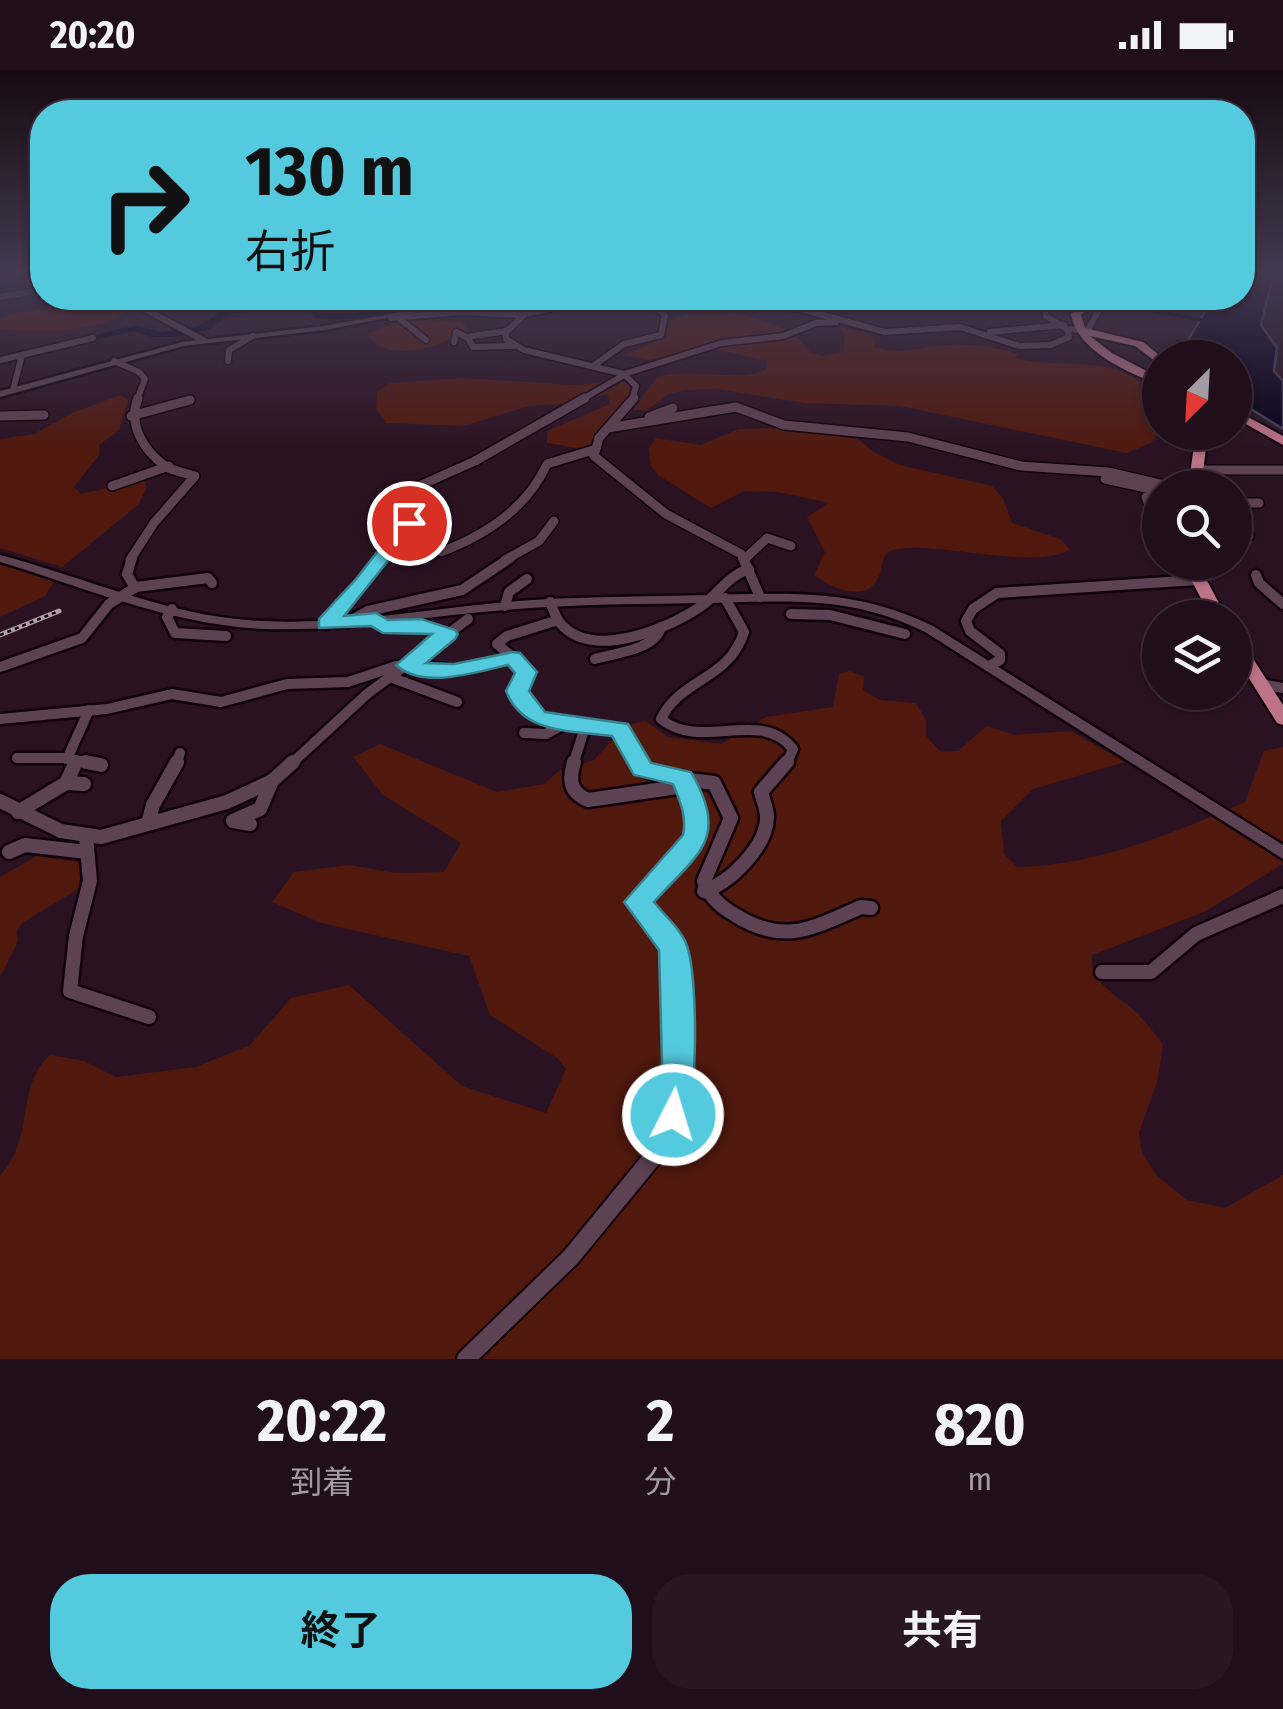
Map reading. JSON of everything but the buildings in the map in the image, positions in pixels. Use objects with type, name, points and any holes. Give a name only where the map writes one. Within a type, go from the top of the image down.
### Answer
[{"type":"main road","points":[[1082,334],[1142,372]]},
{"type":"main road","points":[[1098,334],[1142,346]]},
{"type":"main road","points":[[1252,423],[1283,442]]},
{"type":"main road","points":[[1198,470],[1200,450]]},
{"type":"main road","points":[[1197,580],[1209,600]]},
{"type":"main road","points":[[1252,670],[1283,719]]},
{"type":"street","points":[[192,334],[203,340]]},
{"type":"street","points":[[0,394],[203,340],[268,334]]},
{"type":"street","points":[[421,334],[426,340]]},
{"type":"street","points":[[453,334],[454,342]]},
{"type":"street","points":[[457,334],[486,334]]},
{"type":"street","points":[[507,334],[506,339],[514,346]]},
{"type":"street","points":[[593,366],[624,344],[661,334]]},
{"type":"street","points":[[326,624],[404,532],[419,486],[475,461],[624,374],[722,343],[787,334]]},
{"type":"street","points":[[875,334],[880,342]]},
{"type":"street","points":[[986,334],[1026,347],[1062,342],[1071,334]]},
{"type":"street","points":[[228,361],[229,350],[253,340],[253,336]]},
{"type":"street","points":[[440,552],[480,534],[519,507],[535,490],[547,464],[593,450],[636,395],[636,386],[624,374],[514,346],[473,347],[467,337]]},
{"type":"street","points":[[0,360],[93,338]]},
{"type":"street","points":[[13,390],[22,355]]},
{"type":"street","points":[[114,361],[146,379],[132,416],[137,436],[169,466],[194,476],[172,496],[128,560],[129,591]]},
{"type":"street","points":[[132,416],[190,400]]},
{"type":"street","points":[[608,428],[736,407],[784,425],[908,437],[1021,466],[1108,472],[1142,480]]},
{"type":"street","points":[[637,426],[674,408]]},
{"type":"street","points":[[0,416],[44,414]]},
{"type":"street","points":[[593,450],[604,466],[666,514],[721,541],[747,564],[760,597]]},
{"type":"street","points":[[112,486],[169,466]]},
{"type":"street","points":[[1252,470],[1283,470]]},
{"type":"street","points":[[1098,478],[1142,488]]},
{"type":"street","points":[[1252,503],[1259,503]]},
{"type":"street","points":[[348,622],[368,611],[462,590],[538,540],[554,521]]},
{"type":"street","points":[[550,602],[556,621],[574,635],[591,640],[660,627],[718,598],[767,538],[790,546]]},
{"type":"street","points":[[0,558],[129,591],[172,609],[244,624],[326,624],[550,602],[844,599],[893,611],[989,666],[1283,853]]},
{"type":"street","points":[[1256,575],[1259,583],[1283,604]]},
{"type":"street","points":[[0,667],[82,638],[103,610],[129,591],[194,577],[208,578],[212,583]]},
{"type":"street","points":[[504,606],[509,592],[527,579]]},
{"type":"street","points":[[989,666],[1000,660],[1000,654],[970,632],[966,620],[990,596],[1100,584],[1197,580]]},
{"type":"street","points":[[704,891],[720,888],[732,878],[764,829],[767,819],[762,790],[785,766],[793,749],[786,738],[772,731],[692,734],[671,729],[661,718],[669,705],[737,654],[744,632],[718,598]]},
{"type":"street","points":[[172,609],[167,618],[174,634],[226,636]]},
{"type":"street","points":[[790,614],[818,610],[905,634]]},
{"type":"street","points":[[866,626],[893,611]]},
{"type":"street","points":[[376,619],[383,627],[421,625],[448,634]]},
{"type":"street","points":[[10,852],[25,845],[86,844],[226,802],[272,781],[390,677],[468,619]]},
{"type":"street","points":[[466,1359],[570,1256],[657,1152],[667,1134],[677,1090],[677,968],[673,947],[638,902],[696,838],[696,810],[684,782],[643,769],[620,730],[538,718],[522,704],[518,691],[526,672],[498,647],[501,639],[556,621]]},
{"type":"street","points":[[594,659],[647,644],[659,636],[660,627]]},
{"type":"street","points":[[0,719],[89,710],[172,694],[221,702],[288,684],[348,682],[407,665],[431,671],[454,670],[513,658]]},
{"type":"street","points":[[390,677],[456,702]]},
{"type":"street","points":[[1261,684],[1283,688]]},
{"type":"street","points":[[66,783],[89,710]]},
{"type":"street","points":[[524,733],[546,734],[566,723]]},
{"type":"street","points":[[586,724],[570,779],[580,797],[594,802],[684,782],[714,783],[730,815],[707,868],[704,891]]},
{"type":"street","points":[[148,823],[149,810],[176,767],[180,752]]},
{"type":"street","points":[[17,758],[101,764]]},
{"type":"street","points":[[250,824],[232,820],[260,810],[272,781]]},
{"type":"street","points":[[18,812],[66,783],[84,784]]},
{"type":"street","points":[[0,801],[86,844]]},
{"type":"street","points":[[86,844],[90,882],[76,936],[70,991],[150,1016]]},
{"type":"street","points":[[704,891],[728,911],[778,933],[797,932],[861,907],[871,908]]},
{"type":"street","points":[[1102,972],[1151,972],[1196,934],[1283,896]]},
{"type":"shaded area","points":[[367,334],[458,334],[415,350],[388,349]]},
{"type":"shaded area","points":[[663,334],[793,334],[810,352],[822,356],[843,352],[844,334],[869,334],[875,340],[874,347],[890,351],[968,345],[1008,351],[1018,354],[1015,358],[1032,361],[1114,369],[1142,384],[1142,447],[1127,453],[900,406],[805,403],[717,389],[684,390],[667,395],[647,410],[633,410],[657,377],[755,374],[765,370],[767,361],[707,347],[649,360],[623,355],[647,346]]},
{"type":"shaded area","points":[[1192,334],[1267,334],[1277,348],[1274,371],[1283,381],[1283,429],[1252,410],[1252,340],[1188,340]]},
{"type":"shaded area","points":[[463,378],[573,385],[622,381],[631,386],[614,421],[584,449],[547,443],[547,431],[610,404],[607,394],[570,403],[529,406],[464,426],[386,423],[376,409],[377,392],[390,383]]},
{"type":"shaded area","points":[[120,395],[128,400],[119,430],[99,445],[99,455],[74,487],[81,494],[143,480],[147,487],[138,505],[62,567],[0,548],[0,439],[34,434],[72,413]]},
{"type":"shaded area","points":[[779,428],[858,439],[900,465],[992,486],[1003,498],[1012,523],[1060,539],[1070,549],[1056,555],[1017,557],[897,549],[886,554],[874,585],[858,592],[849,591],[814,575],[825,552],[807,517],[829,503],[778,492],[744,491],[711,508],[658,475],[651,466],[649,448],[656,438],[701,445],[739,429]]},
{"type":"shaded area","points":[[0,563],[54,581],[45,596],[0,617]]},
{"type":"shaded area","points":[[849,671],[864,676],[863,690],[880,700],[916,703],[926,720],[926,736],[941,752],[958,751],[987,726],[1014,735],[1071,731],[1125,762],[1033,789],[1001,821],[1004,854],[1017,867],[1105,854],[1245,802],[1264,751],[1283,747],[1283,864],[1204,912],[1092,955],[1092,964],[1103,985],[1138,1014],[1163,1044],[1158,1079],[1139,1133],[1142,1153],[1158,1177],[1187,1200],[1225,1208],[1283,1175],[1283,1359],[0,1359],[0,1176],[18,1145],[32,1082],[50,1055],[84,1061],[116,1077],[196,1067],[250,1045],[291,998],[349,985],[462,1086],[546,1113],[566,1069],[557,1058],[490,1015],[469,956],[321,923],[272,902],[294,872],[349,865],[395,873],[444,872],[461,843],[383,795],[353,757],[380,744],[497,792],[544,784],[559,771],[594,760],[625,726],[645,721],[668,737],[721,744],[766,717],[833,707],[839,674]]},
{"type":"shaded area","points":[[37,856],[78,862],[78,889],[22,923],[17,931],[18,941],[0,977],[0,877]]},
{"type":"waterway","points":[[74,341],[107,334]]},
{"type":"waterway","points":[[152,334],[174,334]]},
{"type":"railway","points":[[0,635],[59,611]]},
{"type":"route","points":[[409,523],[326,624],[376,619],[383,627],[421,625],[448,634],[407,665],[424,670],[454,670],[513,658],[526,672],[518,691],[522,704],[538,718],[614,726],[624,733],[634,760],[643,769],[682,778],[692,799],[699,829],[696,838],[638,902],[673,947],[677,968],[678,1062],[673,1115]]}]
